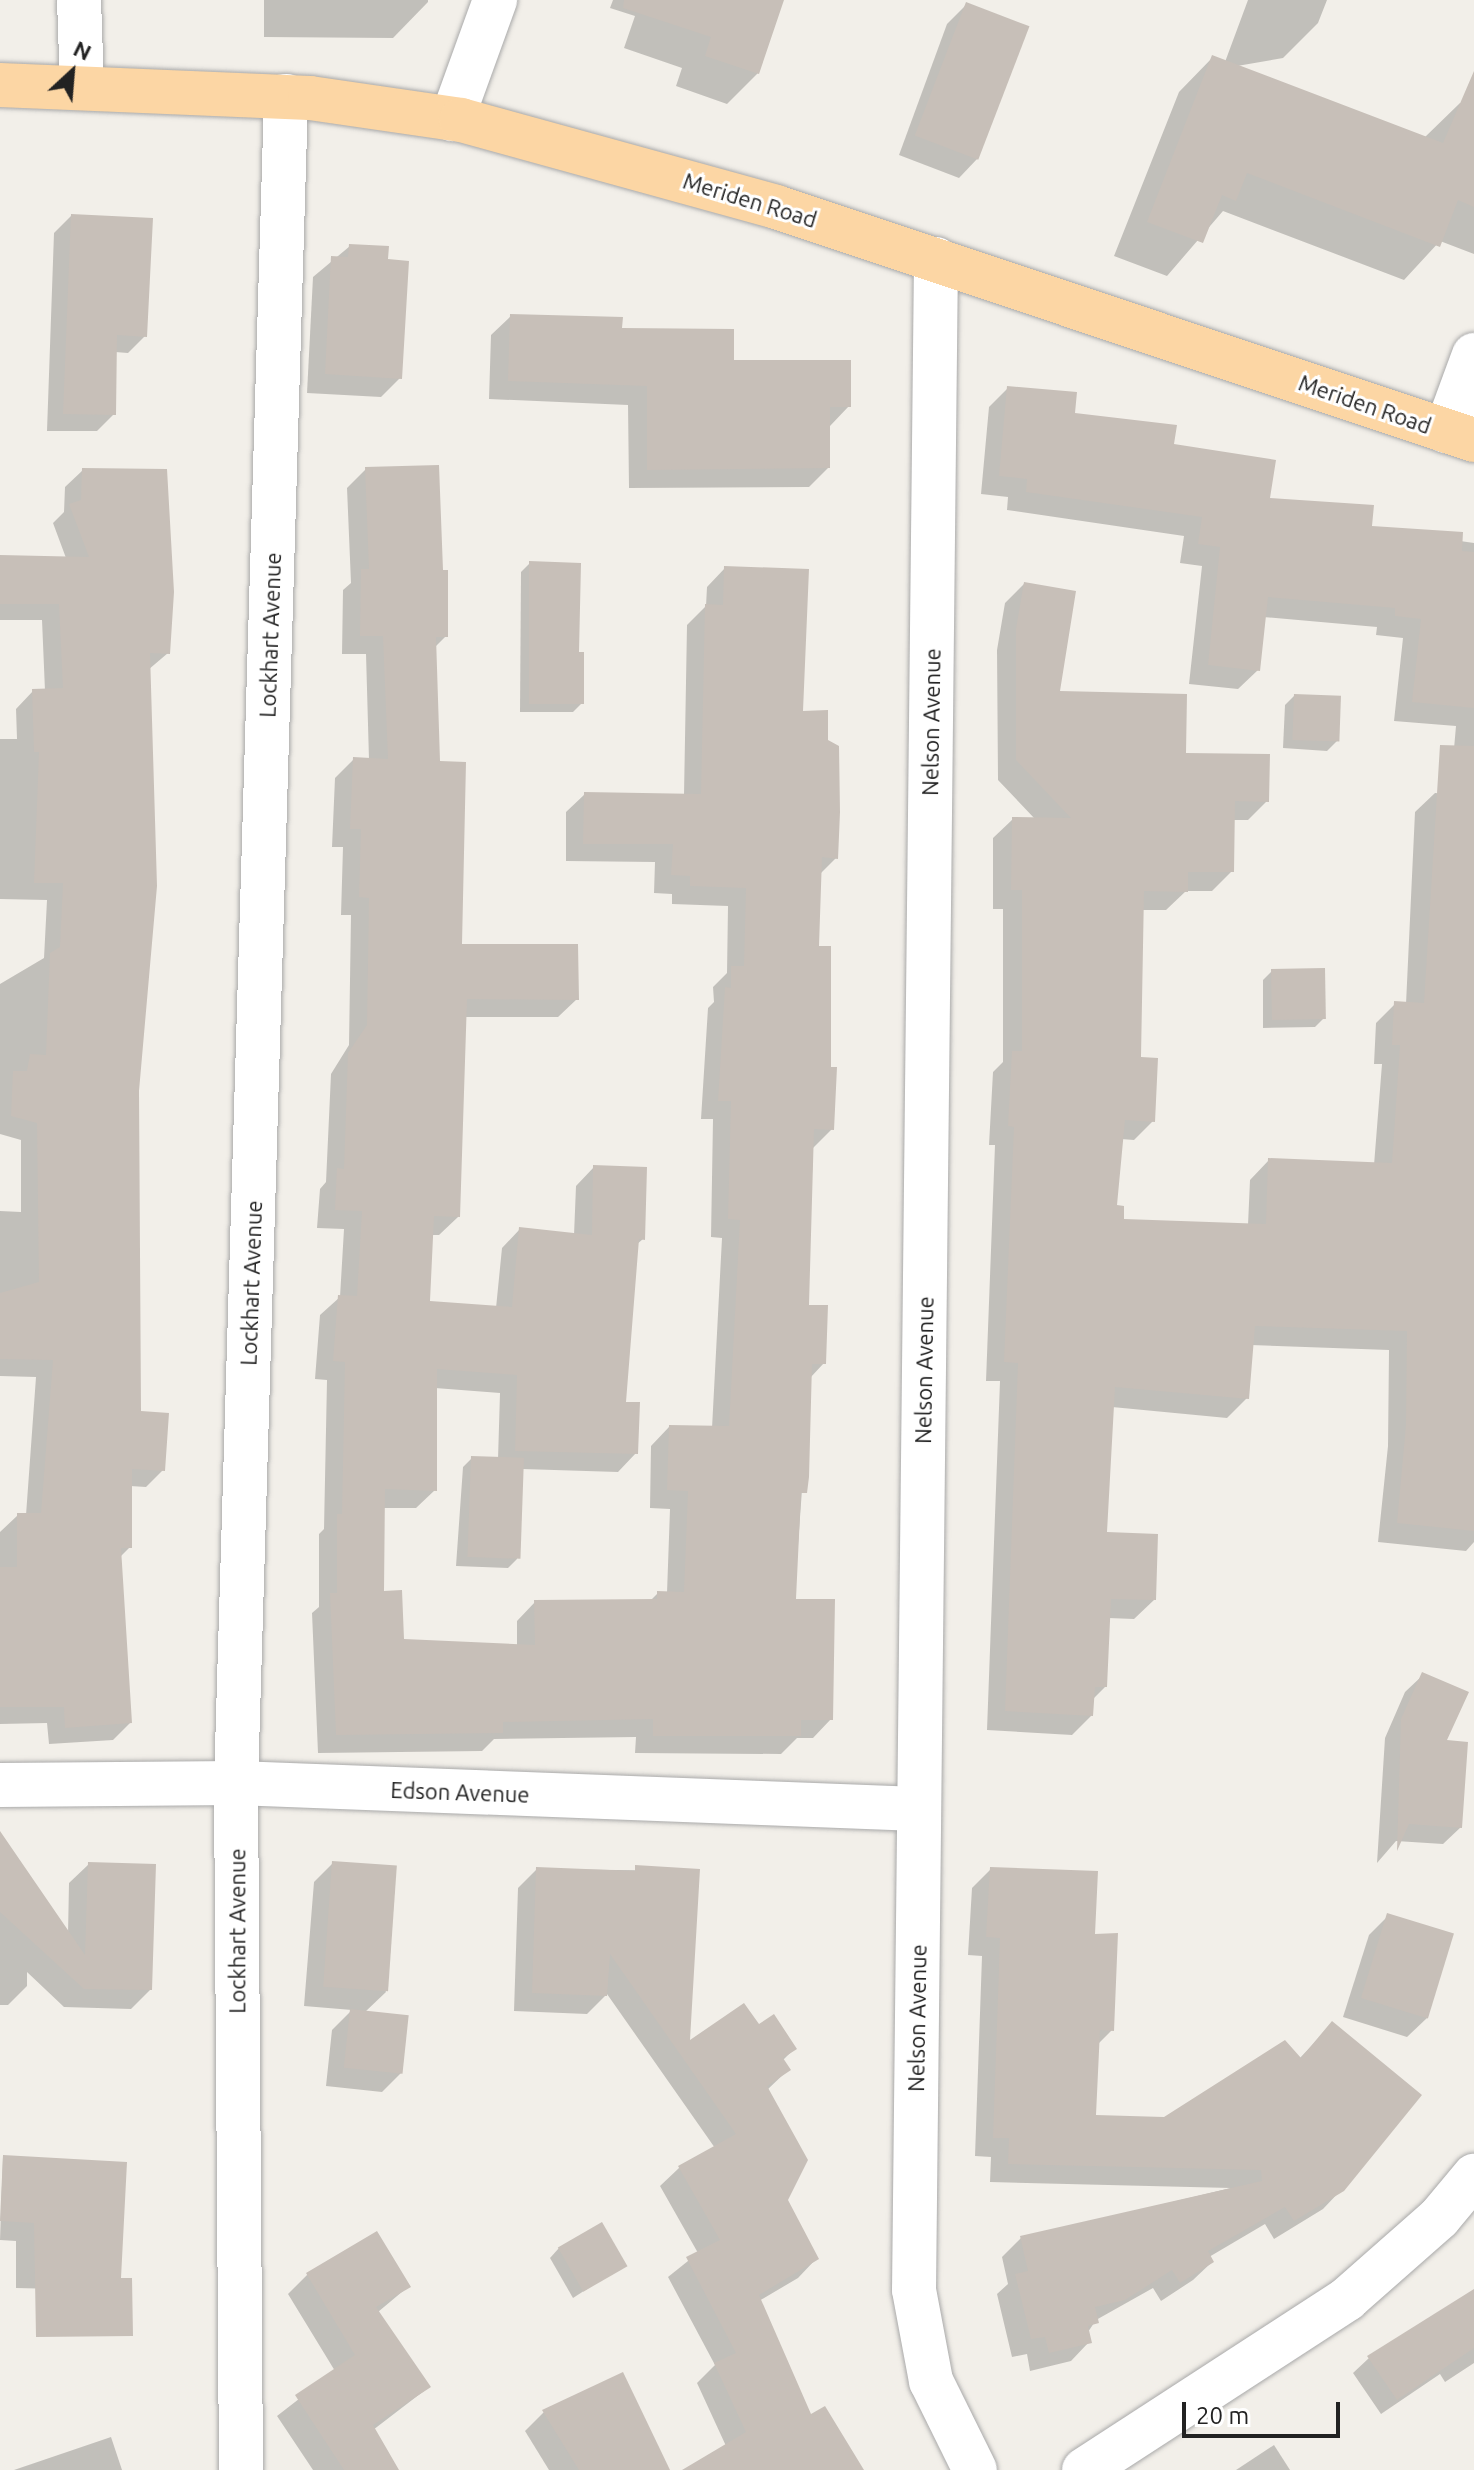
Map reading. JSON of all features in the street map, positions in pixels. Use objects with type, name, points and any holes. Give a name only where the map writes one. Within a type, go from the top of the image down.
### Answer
[{"type":"main road","name":"Meriden Road","points":[[0,85],[286,96],[452,119],[655,171],[936,259],[1460,436]]},
{"type":"street","points":[[79,0],[82,87]]},
{"type":"street","points":[[452,119],[495,0]]},
{"type":"street","name":"Lockhart Avenue","points":[[241,2470],[236,1783],[286,96]]},
{"type":"street","name":"Nelson Avenue","points":[[936,259],[914,2290],[931,2381],[975,2470]]},
{"type":"street","points":[[1460,436],[1474,355]]},
{"type":"street","name":"Edson Avenue","points":[[0,1785],[236,1783],[919,1809]]},
{"type":"street","points":[[1084,2470],[1347,2299],[1439,2218],[1474,2176]]},
{"type":"building","points":[[624,0],[784,0],[759,74],[705,56],[711,37],[623,8]]},
{"type":"building","points":[[966,2],[1029,26],[978,160],[915,136]]},
{"type":"building","points":[[1212,55],[1443,143],[1474,71],[1474,207],[1458,200],[1440,247],[1247,173],[1236,201],[1222,195],[1203,243],[1147,222]]},
{"type":"building","points":[[71,214],[153,218],[147,337],[117,335],[116,415],[63,414]]},
{"type":"building","points":[[349,244],[389,246],[388,259],[409,261],[402,379],[325,374],[331,256],[348,257]]},
{"type":"building","points":[[510,314],[623,317],[622,328],[734,329],[734,360],[851,360],[851,407],[830,407],[830,468],[647,470],[647,386],[508,381]]},
{"type":"building","points":[[1007,386],[1077,392],[1075,413],[1177,425],[1174,444],[1276,460],[1270,498],[1374,505],[1372,526],[1463,532],[1462,551],[1474,552],[1474,708],[1412,702],[1421,619],[1395,616],[1395,608],[1268,597],[1260,671],[1208,665],[1220,547],[1198,544],[1202,517],[1026,492],[1027,479],[999,476]]},
{"type":"building","points":[[439,465],[443,570],[448,570],[448,637],[436,637],[440,761],[466,762],[462,944],[578,944],[579,1000],[467,999],[460,1217],[434,1216],[430,1301],[512,1307],[519,1227],[592,1235],[593,1165],[647,1167],[645,1240],[639,1239],[626,1402],[640,1402],[638,1454],[515,1451],[517,1375],[437,1369],[437,1491],[385,1489],[384,1591],[402,1590],[404,1639],[535,1645],[534,1600],[657,1599],[657,1591],[684,1592],[688,1491],[667,1490],[669,1425],[729,1426],[740,1220],[728,1219],[731,1101],[718,1101],[725,987],[731,988],[731,966],[744,966],[746,888],[690,886],[690,876],[671,875],[673,844],[583,844],[584,792],[701,794],[705,604],[723,605],[724,566],[809,569],[803,711],[828,710],[828,740],[839,746],[838,859],[822,857],[819,946],[831,946],[831,1067],[837,1067],[834,1130],[814,1129],[809,1305],[828,1305],[826,1364],[812,1364],[809,1477],[807,1493],[801,1493],[796,1599],[835,1599],[833,1720],[801,1720],[801,1736],[653,1736],[653,1719],[503,1722],[503,1733],[336,1735],[330,1593],[337,1593],[337,1514],[342,1514],[345,1362],[333,1361],[338,1295],[357,1296],[362,1211],[335,1210],[337,1168],[344,1169],[348,1053],[367,1025],[369,898],[359,897],[361,829],[350,829],[353,757],[388,759],[383,636],[360,636],[361,569],[369,569],[365,467]]},
{"type":"building","points":[[82,468],[167,469],[174,592],[170,654],[150,653],[157,886],[139,1091],[141,1411],[169,1413],[165,1471],[132,1469],[132,1548],[121,1548],[132,1723],[65,1728],[64,1707],[0,1707],[0,1567],[17,1567],[17,1513],[41,1513],[53,1360],[0,1359],[0,1293],[39,1282],[37,1123],[11,1116],[13,1071],[27,1071],[30,1054],[46,1055],[50,953],[60,947],[63,883],[34,883],[39,752],[34,752],[32,689],[63,688],[59,604],[0,604],[0,555],[89,557],[69,504],[81,500]]},
{"type":"building","points":[[529,561],[581,563],[579,652],[584,652],[584,704],[529,704]]},
{"type":"building","points":[[1024,582],[1076,591],[1060,691],[1187,694],[1186,753],[1270,754],[1269,802],[1235,801],[1234,872],[1188,872],[1188,892],[1144,891],[1141,1057],[1158,1058],[1155,1122],[1125,1120],[1117,1205],[1124,1206],[1124,1219],[1266,1224],[1268,1158],[1392,1163],[1400,1045],[1392,1045],[1394,1001],[1424,1003],[1440,745],[1474,746],[1474,1531],[1397,1523],[1406,1425],[1407,1331],[1255,1326],[1249,1399],[1115,1387],[1107,1532],[1158,1534],[1156,1600],[1111,1599],[1107,1687],[1095,1687],[1093,1716],[1005,1711],[1018,1363],[1004,1362],[1014,1127],[1008,1126],[1012,1051],[1022,1051],[1022,890],[1011,890],[1012,817],[1071,818],[1016,760],[1016,629]]},
{"type":"building","points":[[1294,694],[1341,696],[1339,742],[1292,740]]},
{"type":"building","points":[[1325,968],[1326,1019],[1272,1020],[1271,969]]},
{"type":"building","points":[[471,1456],[524,1458],[520,1559],[467,1557]]},
{"type":"building","points":[[1422,1672],[1469,1692],[1447,1740],[1468,1742],[1462,1828],[1409,1824],[1397,1851],[1401,1719]]},
{"type":"building","points":[[0,1831],[85,1955],[88,1862],[156,1864],[152,1990],[84,1989],[0,1912]]},
{"type":"building","points":[[332,1861],[397,1866],[388,1991],[323,1987]]},
{"type":"building","points":[[635,1865],[700,1869],[690,2040],[744,2003],[759,2024],[774,2014],[797,2049],[783,2058],[791,2070],[767,2086],[808,2160],[788,2200],[819,2259],[759,2295],[811,2414],[825,2406],[864,2470],[682,2470],[746,2432],[714,2363],[736,2353],[686,2257],[720,2240],[678,2166],[736,2134],[610,1954],[607,1996],[532,1993],[536,1867],[635,1871]]},
{"type":"building","points":[[990,1867],[1098,1871],[1095,1934],[1118,1933],[1114,2031],[1100,2030],[1096,2115],[1164,2117],[1285,2040],[1301,2058],[1332,2021],[1422,2095],[1344,2191],[1294,2221],[1285,2207],[1208,2251],[1214,2262],[1180,2283],[1172,2270],[1125,2300],[1095,2307],[1099,2323],[1088,2326],[1092,2343],[1049,2353],[1045,2337],[1031,2339],[1015,2274],[1028,2271],[1020,2236],[1262,2181],[1261,2170],[1008,2164],[1009,2138],[993,2138],[1000,1938],[986,1937]]},
{"type":"building","points":[[1387,1913],[1454,1933],[1428,2019],[1361,1998]]},
{"type":"building","points":[[350,2009],[409,2015],[403,2074],[344,2068]]},
{"type":"building","points":[[3,2155],[127,2162],[121,2278],[132,2278],[133,2336],[36,2337],[34,2223],[0,2221]]},
{"type":"building","points":[[602,2222],[627,2266],[583,2292],[558,2248]]},
{"type":"building","points":[[377,2231],[411,2287],[376,2307],[431,2387],[373,2425],[399,2470],[344,2470],[295,2395],[355,2355],[306,2273]]},
{"type":"building","points":[[1474,2289],[1474,2348],[1397,2400],[1367,2356]]},
{"type":"building","points":[[623,2372],[670,2470],[579,2470],[542,2410]]}]
